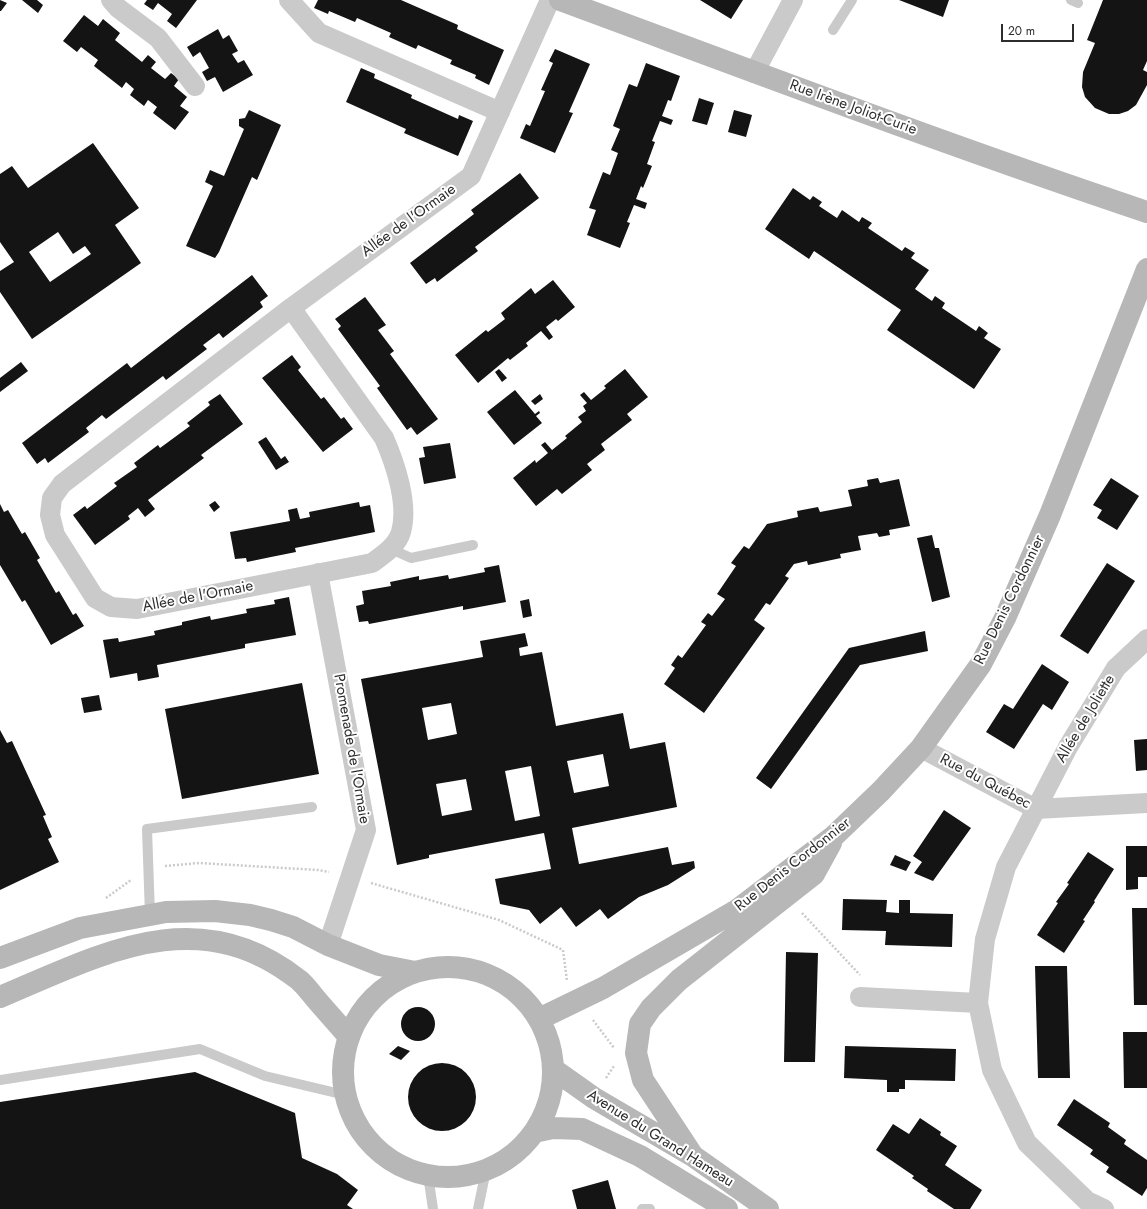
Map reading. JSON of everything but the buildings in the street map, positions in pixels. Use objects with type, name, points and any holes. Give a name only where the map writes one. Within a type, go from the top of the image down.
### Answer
[{"type":"street","points":[[111,0],[118,8],[158,38],[195,86]]},
{"type":"street","points":[[289,0],[320,33],[500,112]]},
{"type":"street","name":"Allée de l'Ormaie","points":[[291,308],[384,438],[395,462],[403,507],[401,532],[390,549],[372,563],[137,609],[111,607],[95,598],[55,535],[50,515],[52,498],[62,484],[291,308],[471,176],[550,0]]},
{"type":"street","name":"Rue Irène Joliot-Curie","points":[[560,0],[1064,184],[1147,212]]},
{"type":"street","points":[[754,72],[793,0]]},
{"type":"street","name":"Rue Denis Cordonnier","points":[[539,1018],[603,988],[737,910],[834,836],[881,791],[921,748],[981,664],[1005,618],[1050,515],[1147,269]]},
{"type":"street","name":"Promenade de l'Ormaie","points":[[318,573],[366,830],[328,945]]},
{"type":"street","name":"Allée de Joliette","points":[[1104,1209],[1087,1201],[1027,1144],[992,1070],[978,1003],[985,939],[1006,867],[1068,747],[1116,668],[1147,639]]},
{"type":"street","name":"Rue du Québec","points":[[921,748],[1036,809],[1147,803]]},
{"type":"street","points":[[693,1156],[643,1080],[636,1053],[640,1024],[651,1008],[679,980],[814,874],[834,836]]},
{"type":"street","points":[[0,958],[80,928],[166,912],[215,911],[250,915],[272,920],[293,927],[328,945],[379,965],[415,972]]},
{"type":"street","points":[[0,997],[74,966],[129,946],[173,938],[208,939],[237,945],[268,958],[300,981],[349,1037]]},
{"type":"street","points":[[455,967],[482,973],[495,978],[512,988],[527,1002],[539,1018],[549,1043],[553,1069],[551,1091],[545,1112],[534,1132],[521,1148],[504,1160],[486,1170],[467,1175],[447,1177],[428,1175],[404,1168],[384,1155],[366,1138],[354,1118],[345,1095],[343,1075],[344,1056],[349,1037],[360,1016],[375,997],[393,983],[415,972],[434,968],[455,967]]},
{"type":"street","points":[[860,997],[978,1003]]},
{"type":"street","name":"Avenue du Grand Hameau","points":[[553,1069],[594,1098],[693,1156],[768,1209]]},
{"type":"street","name":"Avenue du Grand Hameau","points":[[534,1132],[553,1128],[582,1130],[640,1156],[727,1209]]},
{"type":"lane","points":[[833,30],[852,0]]},
{"type":"lane","points":[[390,549],[411,558],[473,545]]},
{"type":"lane","points":[[150,915],[147,829],[312,807]]},
{"type":"lane","points":[[0,1080],[75,1070],[200,1049],[265,1076],[345,1095]]},
{"type":"lane","points":[[478,1209],[486,1170]]},
{"type":"lane","points":[[428,1175],[433,1209]]},
{"type":"lane","points":[[642,1209],[650,1209]]},
{"type":"path","points":[[799,910],[860,975],[860,997]]},
{"type":"path","points":[[566,972],[567,982]]},
{"type":"path","points":[[590,1016],[616,1050]]},
{"type":"path","points":[[603,1084],[617,1060]]}]
